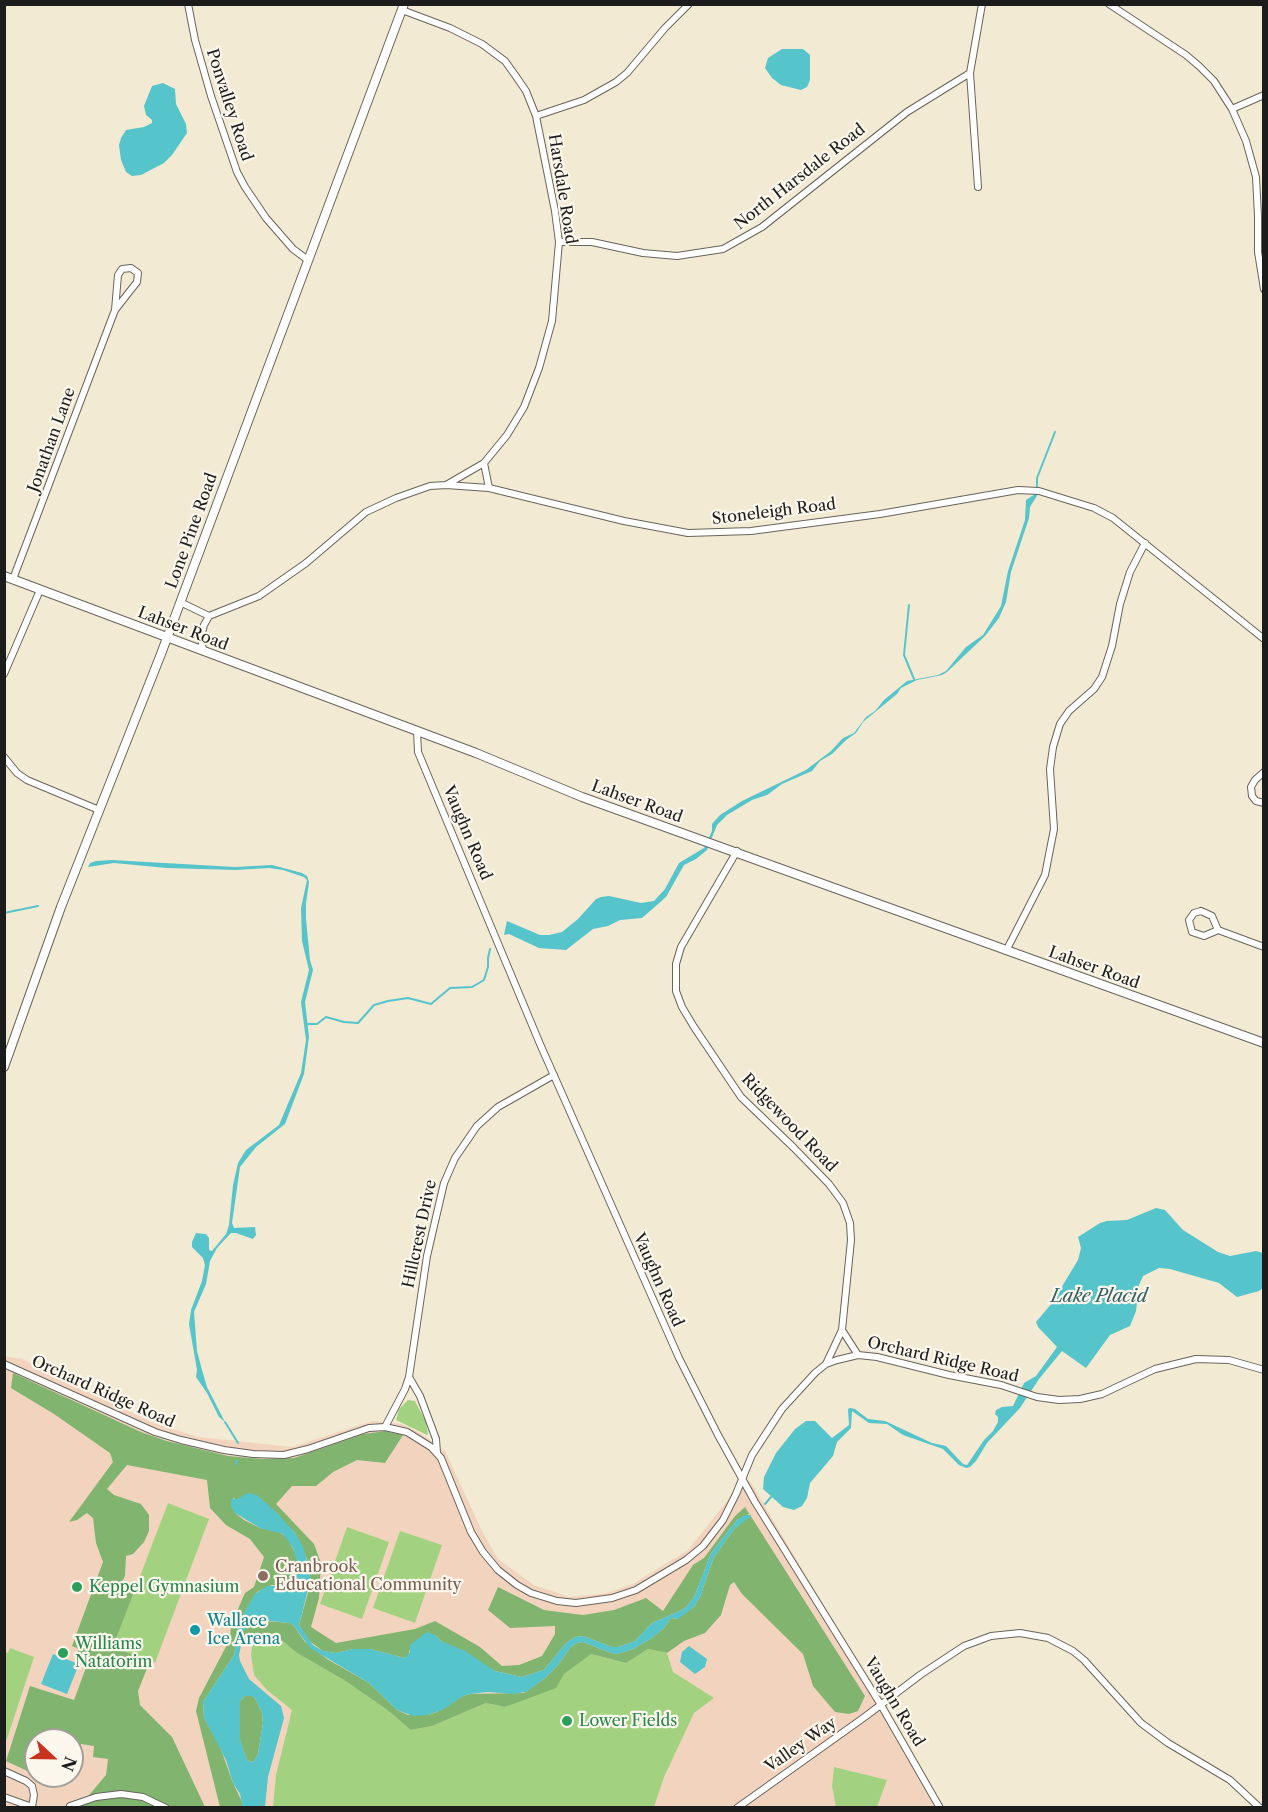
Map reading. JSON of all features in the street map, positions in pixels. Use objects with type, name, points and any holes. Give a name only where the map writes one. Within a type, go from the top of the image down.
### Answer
[{"type":"street","name":"Ponvalley Road","points":[[188,4],[207,85],[237,172],[266,218],[293,249],[308,260]]},
{"type":"street","points":[[536,116],[584,100],[616,82],[627,73],[664,28],[689,4]]},
{"type":"street","points":[[978,187],[970,73],[982,4]]},
{"type":"street","points":[[1110,4],[1199,66],[1214,81],[1232,109],[1248,147],[1256,177],[1258,260],[1263,289]]},
{"type":"street","name":"Lone Pine Road","points":[[4,1067],[61,907],[167,638],[403,7]]},
{"type":"street","name":"Harsdale Road","points":[[403,7],[490,49],[505,61],[526,91],[536,116],[559,242],[552,321],[539,368],[519,415],[507,435],[484,463],[446,485]]},
{"type":"street","name":"North Harsdale Road","points":[[559,242],[592,242],[643,254],[677,256],[723,249],[762,227],[907,112],[970,73]]},
{"type":"street","points":[[1232,109],[1263,95]]},
{"type":"street","name":"Jonathan Lane","points":[[13,579],[115,310],[118,274],[122,268],[131,268],[138,273],[138,282],[115,310]]},
{"type":"street","points":[[484,463],[489,488]]},
{"type":"street","name":"Stoneleigh Road","points":[[209,616],[259,596],[306,564],[366,512],[422,489],[446,485],[489,488],[653,527],[688,533],[751,531],[880,514],[1018,490],[1039,491],[1094,508],[1113,518],[1263,639]]},
{"type":"street","points":[[1006,951],[1045,874],[1054,829],[1050,769],[1053,747],[1060,724],[1069,711],[1094,689],[1102,676],[1112,646],[1120,604],[1130,572],[1145,543]]},
{"type":"street","name":"Lahser Road","points":[[4,576],[417,731],[582,797],[737,851],[1263,1044]]},
{"type":"street","points":[[4,674],[40,590]]},
{"type":"street","points":[[180,602],[209,616],[201,637],[203,651]]},
{"type":"street","name":"Vaughn Road","points":[[417,731],[418,752],[554,1075],[679,1358],[755,1502],[881,1705],[940,1808]]},
{"type":"street","points":[[4,757],[17,773],[27,780],[99,810]]},
{"type":"street","points":[[1263,772],[1251,788],[1252,796],[1256,801],[1263,802]]},
{"type":"street","name":"Ridgewood Road","points":[[737,851],[681,947],[676,964],[676,991],[694,1027],[741,1097],[829,1184],[843,1203],[850,1223],[851,1240],[842,1330],[826,1364]]},
{"type":"street","points":[[1218,930],[1212,916],[1206,911],[1194,913],[1189,920],[1190,929],[1195,935],[1204,936],[1218,930],[1263,947]]},
{"type":"street","name":"Hillcrest Drive","points":[[385,1427],[409,1377],[427,1256],[444,1183],[451,1165],[470,1135],[487,1117],[509,1100],[554,1075]]},
{"type":"street","points":[[842,1330],[858,1355]]},
{"type":"street","name":"Orchard Ridge Road","points":[[4,1364],[155,1432],[224,1450],[284,1455],[369,1428],[385,1427],[413,1435],[437,1453],[449,1474],[471,1532],[491,1563],[508,1579],[542,1597],[589,1603],[624,1594],[652,1581],[686,1560],[703,1546],[716,1529],[736,1494],[752,1455],[782,1409],[826,1364],[858,1355],[891,1359],[949,1376],[988,1382],[1028,1394],[1059,1400],[1093,1397],[1109,1392],[1155,1369],[1196,1359],[1230,1360],[1263,1370]]},
{"type":"street","points":[[409,1377],[420,1396],[436,1440],[437,1453]]},
{"type":"street","name":"Valley Way","points":[[737,1808],[920,1675],[964,1646],[991,1636],[1020,1633],[1042,1636],[1077,1654],[1141,1723],[1168,1743],[1230,1780],[1260,1808]]},
{"type":"street","points":[[4,1771],[26,1781],[32,1786],[34,1795],[32,1807],[4,1797]]},
{"type":"street","points":[[70,1806],[96,1797],[122,1794],[143,1797],[165,1808]]},
{"type":"shaded area","name":"Cranbrook Educational Community","points":[[4,1356],[22,1359],[151,1422],[198,1437],[292,1447],[372,1421],[402,1424],[420,1433],[445,1451],[482,1531],[498,1559],[534,1585],[569,1597],[607,1593],[633,1584],[688,1550],[736,1490],[750,1481],[943,1807],[5,1807]]},
{"type":"green space","points":[[13,1373],[141,1432],[228,1456],[262,1459],[294,1458],[364,1434],[385,1431],[403,1435],[385,1463],[357,1460],[333,1472],[316,1486],[292,1486],[276,1504],[314,1544],[321,1563],[319,1598],[311,1627],[336,1643],[415,1629],[435,1621],[480,1647],[502,1666],[519,1665],[542,1656],[555,1634],[555,1626],[510,1628],[488,1610],[498,1587],[544,1610],[583,1615],[614,1610],[646,1598],[663,1611],[693,1565],[704,1558],[735,1516],[745,1507],[750,1514],[737,1520],[711,1553],[695,1595],[682,1610],[652,1623],[635,1641],[618,1647],[583,1636],[575,1637],[566,1643],[544,1670],[522,1677],[495,1671],[441,1641],[435,1635],[410,1649],[405,1658],[370,1649],[353,1649],[336,1653],[323,1651],[308,1640],[299,1625],[309,1589],[310,1575],[307,1559],[295,1533],[287,1525],[233,1498],[235,1513],[244,1520],[286,1536],[298,1558],[299,1568],[292,1583],[283,1586],[272,1585],[257,1592],[238,1623],[234,1655],[203,1702],[204,1718],[219,1744],[243,1804],[243,1807],[220,1807],[196,1711],[199,1698],[230,1639],[231,1625],[245,1593],[254,1587],[264,1557],[250,1539],[226,1525],[210,1508],[207,1480],[127,1465],[107,1489],[114,1495],[141,1504],[149,1515],[149,1531],[144,1542],[133,1554],[126,1556],[125,1575],[121,1586],[134,1592],[113,1647],[150,1661],[138,1691],[140,1705],[172,1737],[205,1807],[79,1807],[106,1775],[108,1759],[93,1757],[94,1746],[84,1744],[84,1728],[24,1728],[24,1769],[6,1761],[30,1686],[74,1700],[88,1662],[76,1657],[79,1649],[72,1646],[103,1562],[96,1543],[93,1518],[87,1513],[69,1522],[113,1462],[110,1453],[54,1414],[11,1388]]},
{"type":"green space","points":[[408,1400],[415,1401],[426,1422],[427,1435],[396,1420],[399,1409]]},
{"type":"green space","points":[[168,1503],[209,1519],[155,1663],[113,1647]]},
{"type":"green space","points":[[750,1515],[865,1696],[858,1711],[849,1714],[835,1712],[813,1686],[803,1654],[742,1594],[734,1582],[730,1585],[721,1615],[705,1633],[684,1641],[667,1653],[648,1649],[626,1663],[591,1654],[564,1674],[556,1688],[505,1707],[486,1703],[432,1726],[411,1730],[386,1709],[344,1680],[297,1653],[278,1637],[254,1633],[247,1639],[237,1639],[253,1620],[290,1623],[305,1642],[327,1659],[369,1683],[397,1710],[408,1715],[428,1715],[437,1712],[470,1694],[524,1693],[545,1678],[577,1643],[583,1642],[618,1654],[633,1649],[652,1638],[664,1628],[671,1618],[676,1619],[694,1607],[700,1597],[714,1557],[734,1529]]},
{"type":"green space","points":[[347,1527],[389,1542],[362,1619],[320,1604]]},
{"type":"green space","points":[[400,1531],[442,1545],[415,1623],[373,1608]]},
{"type":"green space","name":"Lower Fields","points":[[254,1633],[278,1637],[297,1653],[344,1680],[386,1709],[411,1730],[432,1726],[486,1703],[506,1707],[564,1674],[577,1664],[583,1651],[626,1663],[648,1649],[667,1653],[673,1672],[714,1698],[694,1713],[664,1777],[654,1807],[273,1807],[276,1775],[292,1710],[267,1690],[254,1675],[251,1655]]},
{"type":"green space","points":[[10,1648],[34,1657],[5,1745],[5,1652],[8,1653]]},
{"type":"green space","points":[[251,1695],[255,1698],[262,1713],[263,1723],[258,1754],[251,1762],[247,1760],[240,1740],[240,1701],[245,1696]]},
{"type":"green space","points":[[834,1767],[887,1780],[877,1807],[836,1807],[832,1786]]},
{"type":"water","points":[[782,49],[803,49],[810,55],[810,80],[807,87],[801,90],[781,85],[765,68],[768,58]]},
{"type":"water","points":[[163,83],[175,89],[176,104],[186,124],[187,133],[164,163],[141,175],[132,176],[126,172],[121,160],[119,145],[121,138],[126,130],[152,123],[146,115],[144,106],[152,86]]},
{"type":"water","points":[[1038,494],[1030,507],[1029,518],[1011,572],[1006,602],[999,618],[985,636],[947,672],[942,675],[917,680],[901,688],[897,694],[863,722],[856,733],[832,754],[820,761],[812,771],[782,784],[767,795],[752,800],[727,815],[717,825],[707,850],[684,865],[666,897],[642,918],[620,920],[608,926],[593,929],[566,950],[539,948],[509,934],[504,935],[507,921],[540,935],[562,932],[578,919],[596,899],[601,897],[609,896],[641,903],[654,901],[665,889],[679,863],[704,848],[712,831],[712,824],[720,815],[742,801],[806,770],[831,751],[843,738],[854,733],[866,717],[907,681],[938,675],[946,671],[966,647],[983,635],[1001,606],[1008,571],[1025,520],[1026,500]]},
{"type":"water","points":[[96,861],[235,867],[272,865],[302,873],[307,876],[309,882],[306,919],[313,970],[305,1002],[309,1037],[304,1074],[285,1124],[256,1147],[240,1167],[232,1223],[234,1228],[255,1227],[256,1235],[253,1239],[231,1233],[217,1248],[210,1261],[206,1284],[194,1312],[197,1351],[202,1370],[207,1387],[225,1422],[219,1417],[196,1377],[197,1370],[189,1324],[205,1265],[203,1258],[192,1247],[192,1242],[196,1233],[206,1234],[209,1238],[209,1250],[212,1251],[226,1234],[238,1163],[246,1150],[279,1125],[301,1073],[306,1040],[301,1002],[309,970],[302,941],[301,908],[307,880],[283,870],[269,868],[235,870],[167,868],[114,863],[88,867],[90,863]]},
{"type":"water","name":"Lake Placid","points":[[1156,1208],[1165,1210],[1183,1230],[1218,1252],[1230,1256],[1256,1251],[1263,1253],[1263,1288],[1237,1297],[1219,1283],[1159,1268],[1143,1276],[1139,1285],[1136,1311],[1130,1326],[1110,1335],[1086,1368],[1062,1351],[1039,1379],[1020,1408],[987,1443],[970,1467],[959,1465],[943,1449],[903,1435],[887,1424],[869,1423],[852,1411],[851,1428],[837,1442],[833,1456],[810,1483],[807,1498],[802,1506],[794,1510],[783,1507],[763,1489],[764,1477],[776,1453],[795,1429],[806,1421],[815,1421],[832,1438],[849,1425],[848,1409],[850,1408],[868,1419],[885,1421],[932,1443],[946,1446],[963,1464],[967,1465],[998,1422],[996,1410],[1013,1406],[1024,1383],[1036,1376],[1057,1347],[1036,1322],[1052,1303],[1078,1260],[1081,1248],[1078,1237],[1100,1223],[1127,1220]]},
{"type":"water","points":[[248,1493],[257,1495],[295,1533],[303,1547],[310,1571],[310,1582],[299,1625],[313,1645],[323,1651],[336,1653],[353,1649],[370,1649],[405,1658],[410,1652],[410,1645],[427,1632],[465,1651],[495,1671],[522,1677],[544,1670],[566,1643],[575,1637],[583,1636],[618,1647],[635,1641],[652,1623],[682,1610],[695,1595],[711,1553],[737,1520],[745,1515],[751,1515],[734,1529],[714,1557],[700,1597],[694,1607],[678,1619],[671,1618],[664,1628],[652,1638],[633,1649],[618,1654],[583,1642],[577,1643],[545,1678],[526,1692],[470,1694],[428,1715],[413,1716],[397,1710],[369,1683],[310,1648],[290,1623],[250,1621],[244,1631],[240,1661],[249,1679],[281,1706],[284,1718],[268,1777],[265,1807],[243,1808],[240,1794],[233,1783],[226,1760],[204,1718],[203,1702],[234,1655],[238,1623],[255,1594],[267,1586],[283,1586],[292,1583],[299,1568],[293,1548],[283,1534],[260,1528],[235,1513],[231,1507],[231,1499],[237,1499]],"holes":[[[245,1696],[255,1698],[262,1713],[263,1723],[258,1754],[251,1762],[247,1760],[240,1739],[240,1701]]]},
{"type":"water","points":[[689,1646],[707,1659],[705,1667],[695,1674],[680,1662],[682,1652]]},
{"type":"water","points":[[53,1654],[79,1664],[67,1694],[41,1684]]},
{"type":"waterway","points":[[1037,494],[1037,478],[1055,432]]},
{"type":"waterway","points":[[909,605],[904,655],[914,679]]},
{"type":"waterway","points":[[4,913],[38,906]]},
{"type":"waterway","points":[[308,1024],[317,1024],[326,1017],[358,1023],[374,1005],[388,1001],[408,998],[431,1004],[450,988],[472,987],[484,980],[490,949]]},
{"type":"waterway","points":[[225,1422],[238,1443]]},
{"type":"waterway","points":[[765,1504],[771,1497]]},
{"type":"place","name":"Cranbrook Educational Community","points":[[263,1576]]},
{"type":"place","name":"Keppel Gymnasium","points":[[77,1587]]},
{"type":"place","name":"Wallace Ice Arena","points":[[195,1630]]},
{"type":"place","name":"Williams Natatorim","points":[[63,1653]]},
{"type":"place","name":"Lower Fields","points":[[567,1721]]}]
